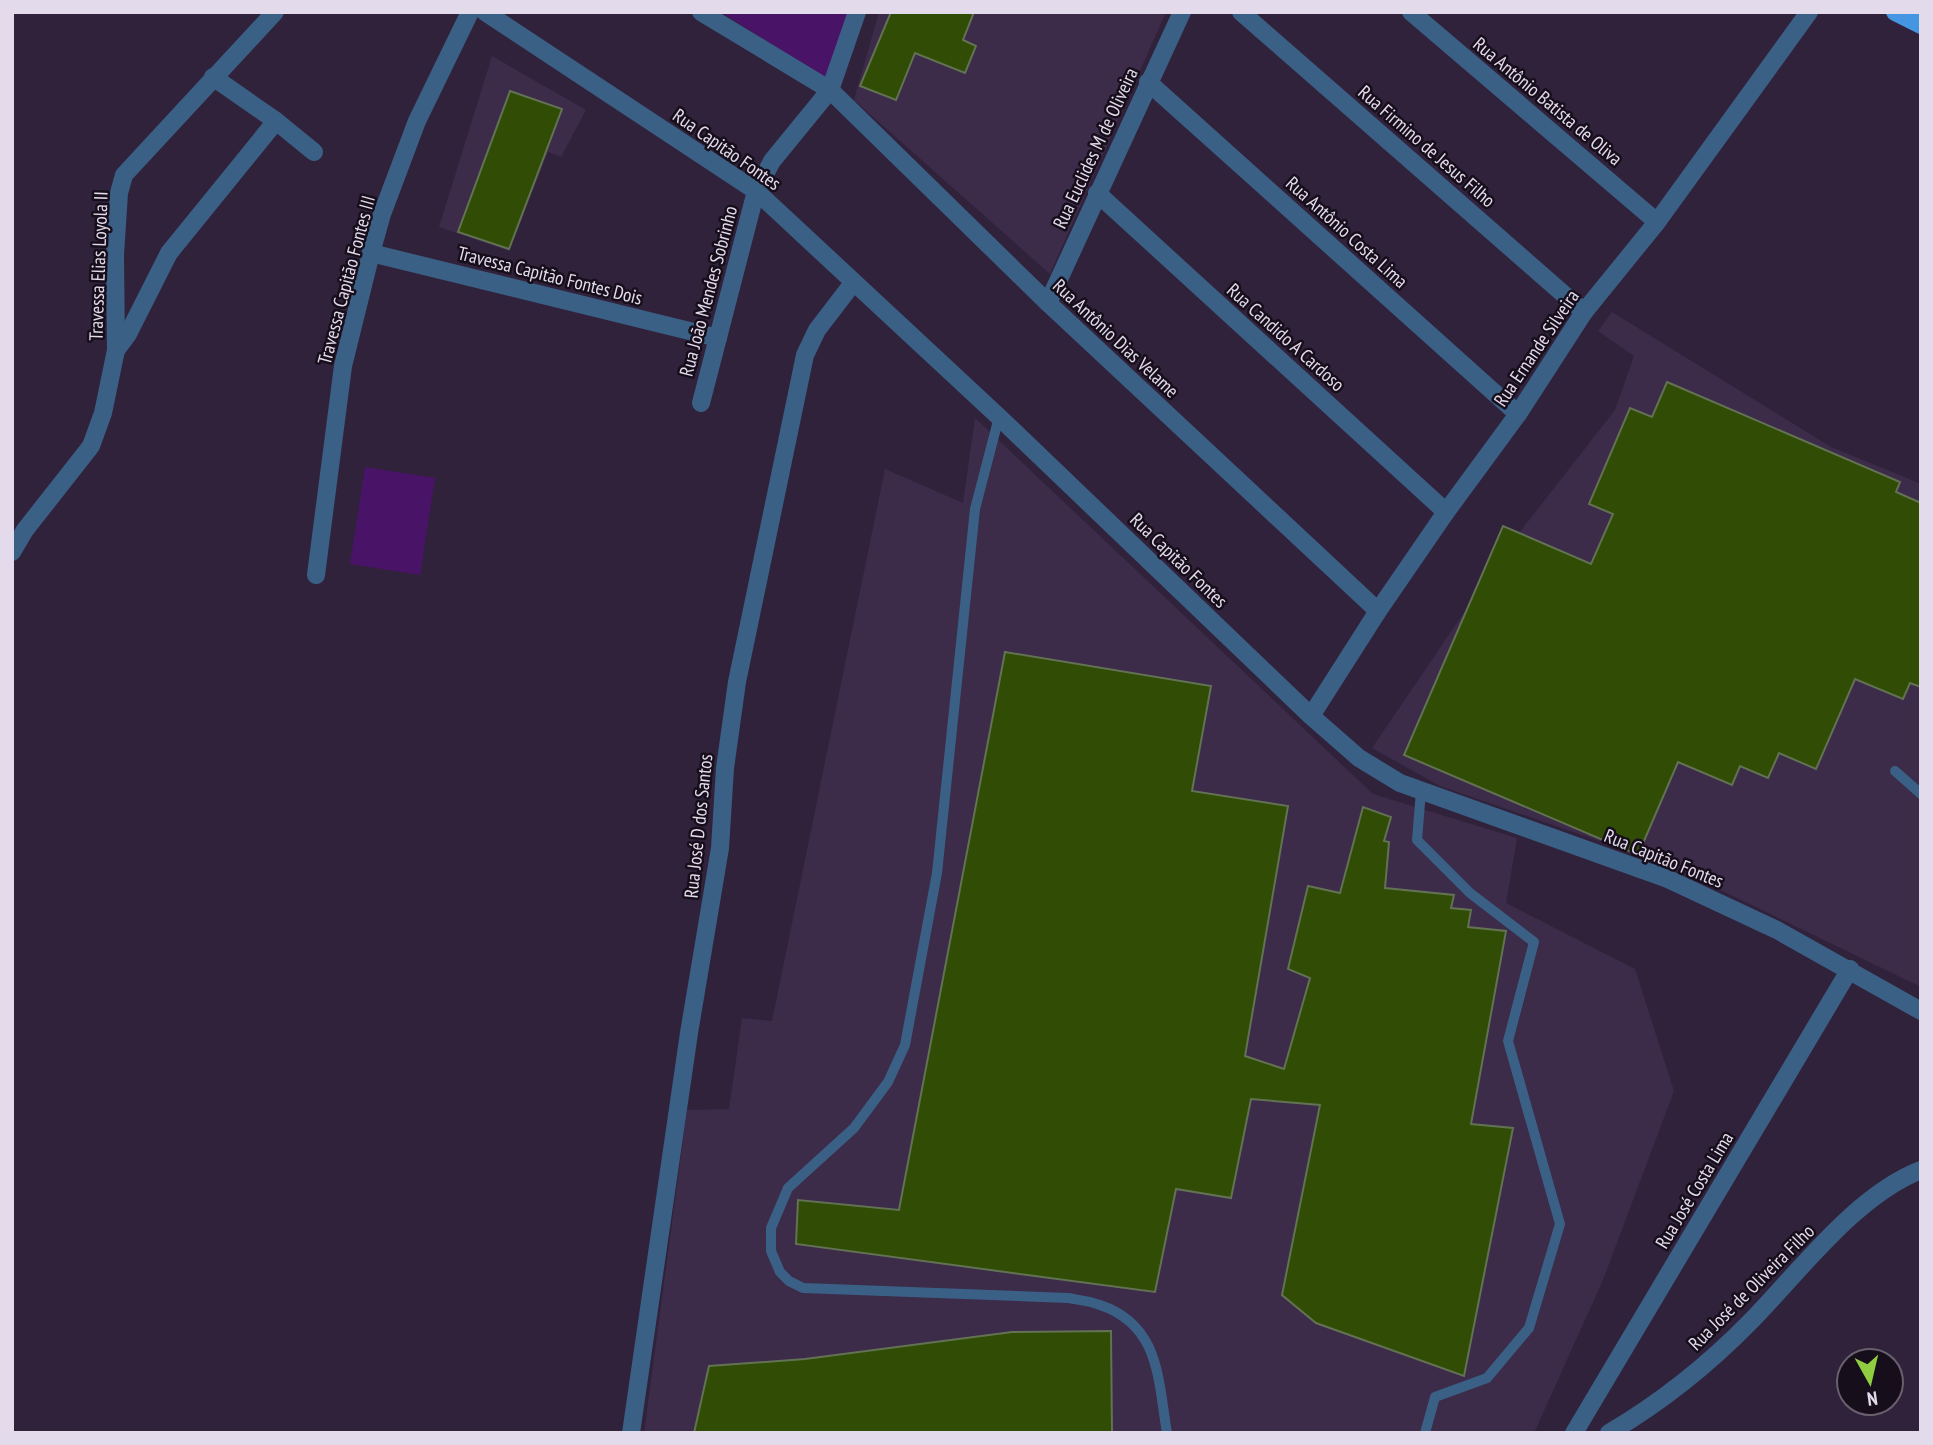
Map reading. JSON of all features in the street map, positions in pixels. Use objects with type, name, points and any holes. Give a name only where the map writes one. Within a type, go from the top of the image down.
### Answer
[{"type":"main road","points":[[1895,12],[1921,25]]},
{"type":"street","name":"Travessa Elias Loyola II","points":[[12,552],[25,530],[91,446],[103,413],[116,350],[115,255],[119,193],[124,175],[275,12]]},
{"type":"street","name":"Travessa Capitão Fontes III","points":[[316,575],[343,366],[371,253],[382,214],[417,121],[470,12]]},
{"type":"street","name":"Rua Capitão Fontes","points":[[485,12],[756,191],[999,416],[1311,716],[1359,758],[1421,791],[1668,879],[1777,930],[1921,1011]]},
{"type":"street","name":"Rua Antônio Dias Velame","points":[[701,12],[830,90],[1048,303],[1378,611]]},
{"type":"street","points":[[830,90],[857,12]]},
{"type":"street","name":"Rua Euclides M de Oliveira","points":[[1048,303],[1182,12]]},
{"type":"street","name":"Rua Firmino de Jesus Filho","points":[[1241,12],[1584,312]]},
{"type":"street","name":"Rua Antônio Batista de Oliva","points":[[1411,12],[1657,222]]},
{"type":"street","name":"Rua Ernande Silveira","points":[[1311,716],[1378,611],[1518,414],[1584,312],[1657,222],[1809,12]]},
{"type":"street","points":[[213,77],[276,121],[313,152]]},
{"type":"street","name":"Rua Antônio Costa Lima","points":[[1148,82],[1518,414]]},
{"type":"street","name":"Rua João Mendes Sobrinho","points":[[701,402],[756,191],[772,161],[830,90]]},
{"type":"street","points":[[116,350],[128,334],[169,253],[276,121]]},
{"type":"street","name":"Rua Candido A Cardoso","points":[[1097,193],[1446,512]]},
{"type":"street","name":"Travessa Capitão Fontes Dois","points":[[371,253],[718,338]]},
{"type":"street","name":"Rua José D dos Santos","points":[[631,1433],[689,1033],[720,848],[725,768],[737,682],[805,355],[817,330],[853,283]]},
{"type":"street","name":"Rua José Costa Lima","points":[[1574,1433],[1850,969]]},
{"type":"street","name":"Rua José de Oliveira Filho","points":[[1609,1433],[1673,1388],[1731,1341],[1842,1226],[1888,1185],[1921,1170]]},
{"type":"lane","points":[[999,416],[975,509],[937,873],[905,1045],[888,1082],[854,1128],[788,1188],[771,1228],[771,1251],[780,1272],[789,1281],[803,1288],[1068,1297],[1102,1305],[1132,1322],[1153,1352],[1167,1433]]},
{"type":"lane","points":[[1895,771],[1921,794]]},
{"type":"lane","points":[[1421,791],[1417,840],[1470,893],[1534,942],[1508,1041],[1560,1224],[1530,1328],[1487,1378],[1435,1397],[1425,1433]]},
{"type":"shaded area","points":[[721,12],[849,12],[826,79]]},
{"type":"shaded area","points":[[879,12],[1166,12],[1050,274],[854,100]]},
{"type":"shaded area","points":[[492,56],[586,110],[561,157],[548,152],[509,251],[439,227]]},
{"type":"shaded area","points":[[1612,312],[1831,447],[1919,483],[1921,479],[1921,987],[1669,865],[1440,786],[1372,748],[1512,542],[1615,410],[1634,356],[1598,331]]},
{"type":"shaded area","points":[[975,418],[1373,794],[1517,838],[1506,903],[1635,969],[1674,1091],[1603,1280],[1534,1433],[644,1433],[687,1110],[729,1109],[742,1018],[772,1021],[885,469],[963,503]]},
{"type":"shaded area","points":[[365,467],[435,478],[420,575],[350,564]]},
{"type":"building","points":[[891,12],[974,12],[963,40],[976,46],[965,73],[915,53],[896,100],[860,86]]},
{"type":"building","points":[[510,91],[562,109],[509,249],[458,232]]},
{"type":"building","points":[[1667,382],[1900,482],[1896,492],[1921,503],[1921,687],[1910,683],[1903,699],[1855,679],[1816,769],[1779,753],[1768,778],[1740,766],[1732,785],[1678,762],[1638,855],[1404,755],[1503,526],[1591,564],[1613,514],[1589,504],[1630,408],[1652,417]]},
{"type":"building","points":[[1005,652],[1211,686],[1192,791],[1288,806],[1245,1056],[1284,1069],[1310,978],[1288,969],[1308,886],[1340,893],[1363,807],[1391,817],[1384,841],[1389,842],[1385,888],[1454,895],[1451,908],[1471,910],[1468,927],[1506,931],[1471,1124],[1513,1128],[1464,1376],[1316,1323],[1282,1295],[1320,1105],[1251,1099],[1231,1198],[1176,1189],[1155,1292],[796,1244],[798,1200],[899,1210]]},
{"type":"building","points":[[1111,1331],[1112,1433],[694,1433],[709,1366],[805,1359],[1012,1332]]}]
